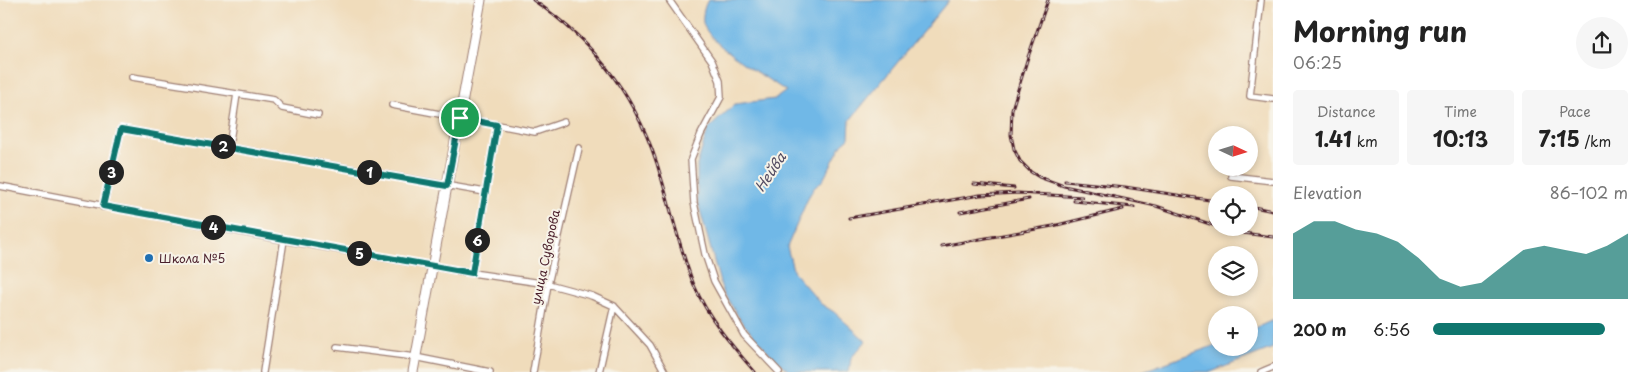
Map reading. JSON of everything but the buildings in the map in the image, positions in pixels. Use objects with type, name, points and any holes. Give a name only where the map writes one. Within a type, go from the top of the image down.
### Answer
[{"type":"main road","points":[[413,372],[481,0]]},
{"type":"street","points":[[669,0],[712,61],[720,81],[721,97],[701,134],[691,159],[694,203],[705,254],[714,281],[744,335],[779,372]]},
{"type":"street","points":[[1261,0],[1250,96],[1273,99]]},
{"type":"street","points":[[132,77],[274,100],[282,108],[318,115]]},
{"type":"street","points":[[230,147],[237,94]]},
{"type":"street","points":[[392,105],[535,132],[564,122]]},
{"type":"street","points":[[472,273],[497,125]]},
{"type":"street","points":[[103,206],[121,129],[485,192]]},
{"type":"street","name":"улица Суворова","points":[[533,372],[548,284],[579,148]]},
{"type":"street","points":[[1231,176],[1273,182]]},
{"type":"street","points":[[0,186],[284,240],[472,273],[548,284],[592,296],[614,306],[650,345],[664,372]]},
{"type":"street","points":[[263,372],[284,240]]},
{"type":"street","points":[[599,372],[614,306]]},
{"type":"street","points":[[337,347],[415,358],[490,372]]},
{"type":"street","points":[[1261,372],[1273,367]]},
{"type":"water","name":"Нейва","points":[[708,0],[949,0],[850,120],[849,138],[842,144],[823,180],[814,188],[809,196],[787,247],[794,273],[821,304],[834,312],[866,341],[851,358],[849,372],[790,372],[772,356],[741,321],[722,290],[697,199],[697,165],[708,129],[735,104],[775,99],[786,91],[741,62],[718,44],[710,35],[704,26],[703,20],[704,9]]},
{"type":"water","points":[[1273,320],[1273,348],[1258,354],[1258,327]]},
{"type":"water","points":[[1208,348],[1208,356],[1252,356],[1211,372],[1140,372]]},
{"type":"railway","points":[[533,0],[577,35],[613,76],[628,99],[652,150],[694,285],[713,320],[755,372]]},
{"type":"railway","points":[[1048,0],[1012,109],[1011,135],[1014,149],[1020,161],[1039,177],[1064,186],[1156,206],[1208,223]]},
{"type":"railway","points":[[1065,181],[1125,187],[1208,200]]},
{"type":"railway","points":[[974,184],[1014,188]]},
{"type":"railway","points":[[849,218],[980,195],[1018,193],[1082,197]]},
{"type":"railway","points":[[960,212],[1029,199]]},
{"type":"railway","points":[[1074,201],[1134,207]]},
{"type":"railway","points":[[1258,208],[1273,211]]},
{"type":"railway","points":[[941,246],[1053,226],[1123,209]]},
{"type":"railway","points":[[1258,235],[1273,237]]},
{"type":"place","name":"Школа №5","points":[[149,258]]},
{"type":"route","points":[[460,118],[497,125],[472,273],[103,206],[121,129],[447,186],[460,118]]}]
